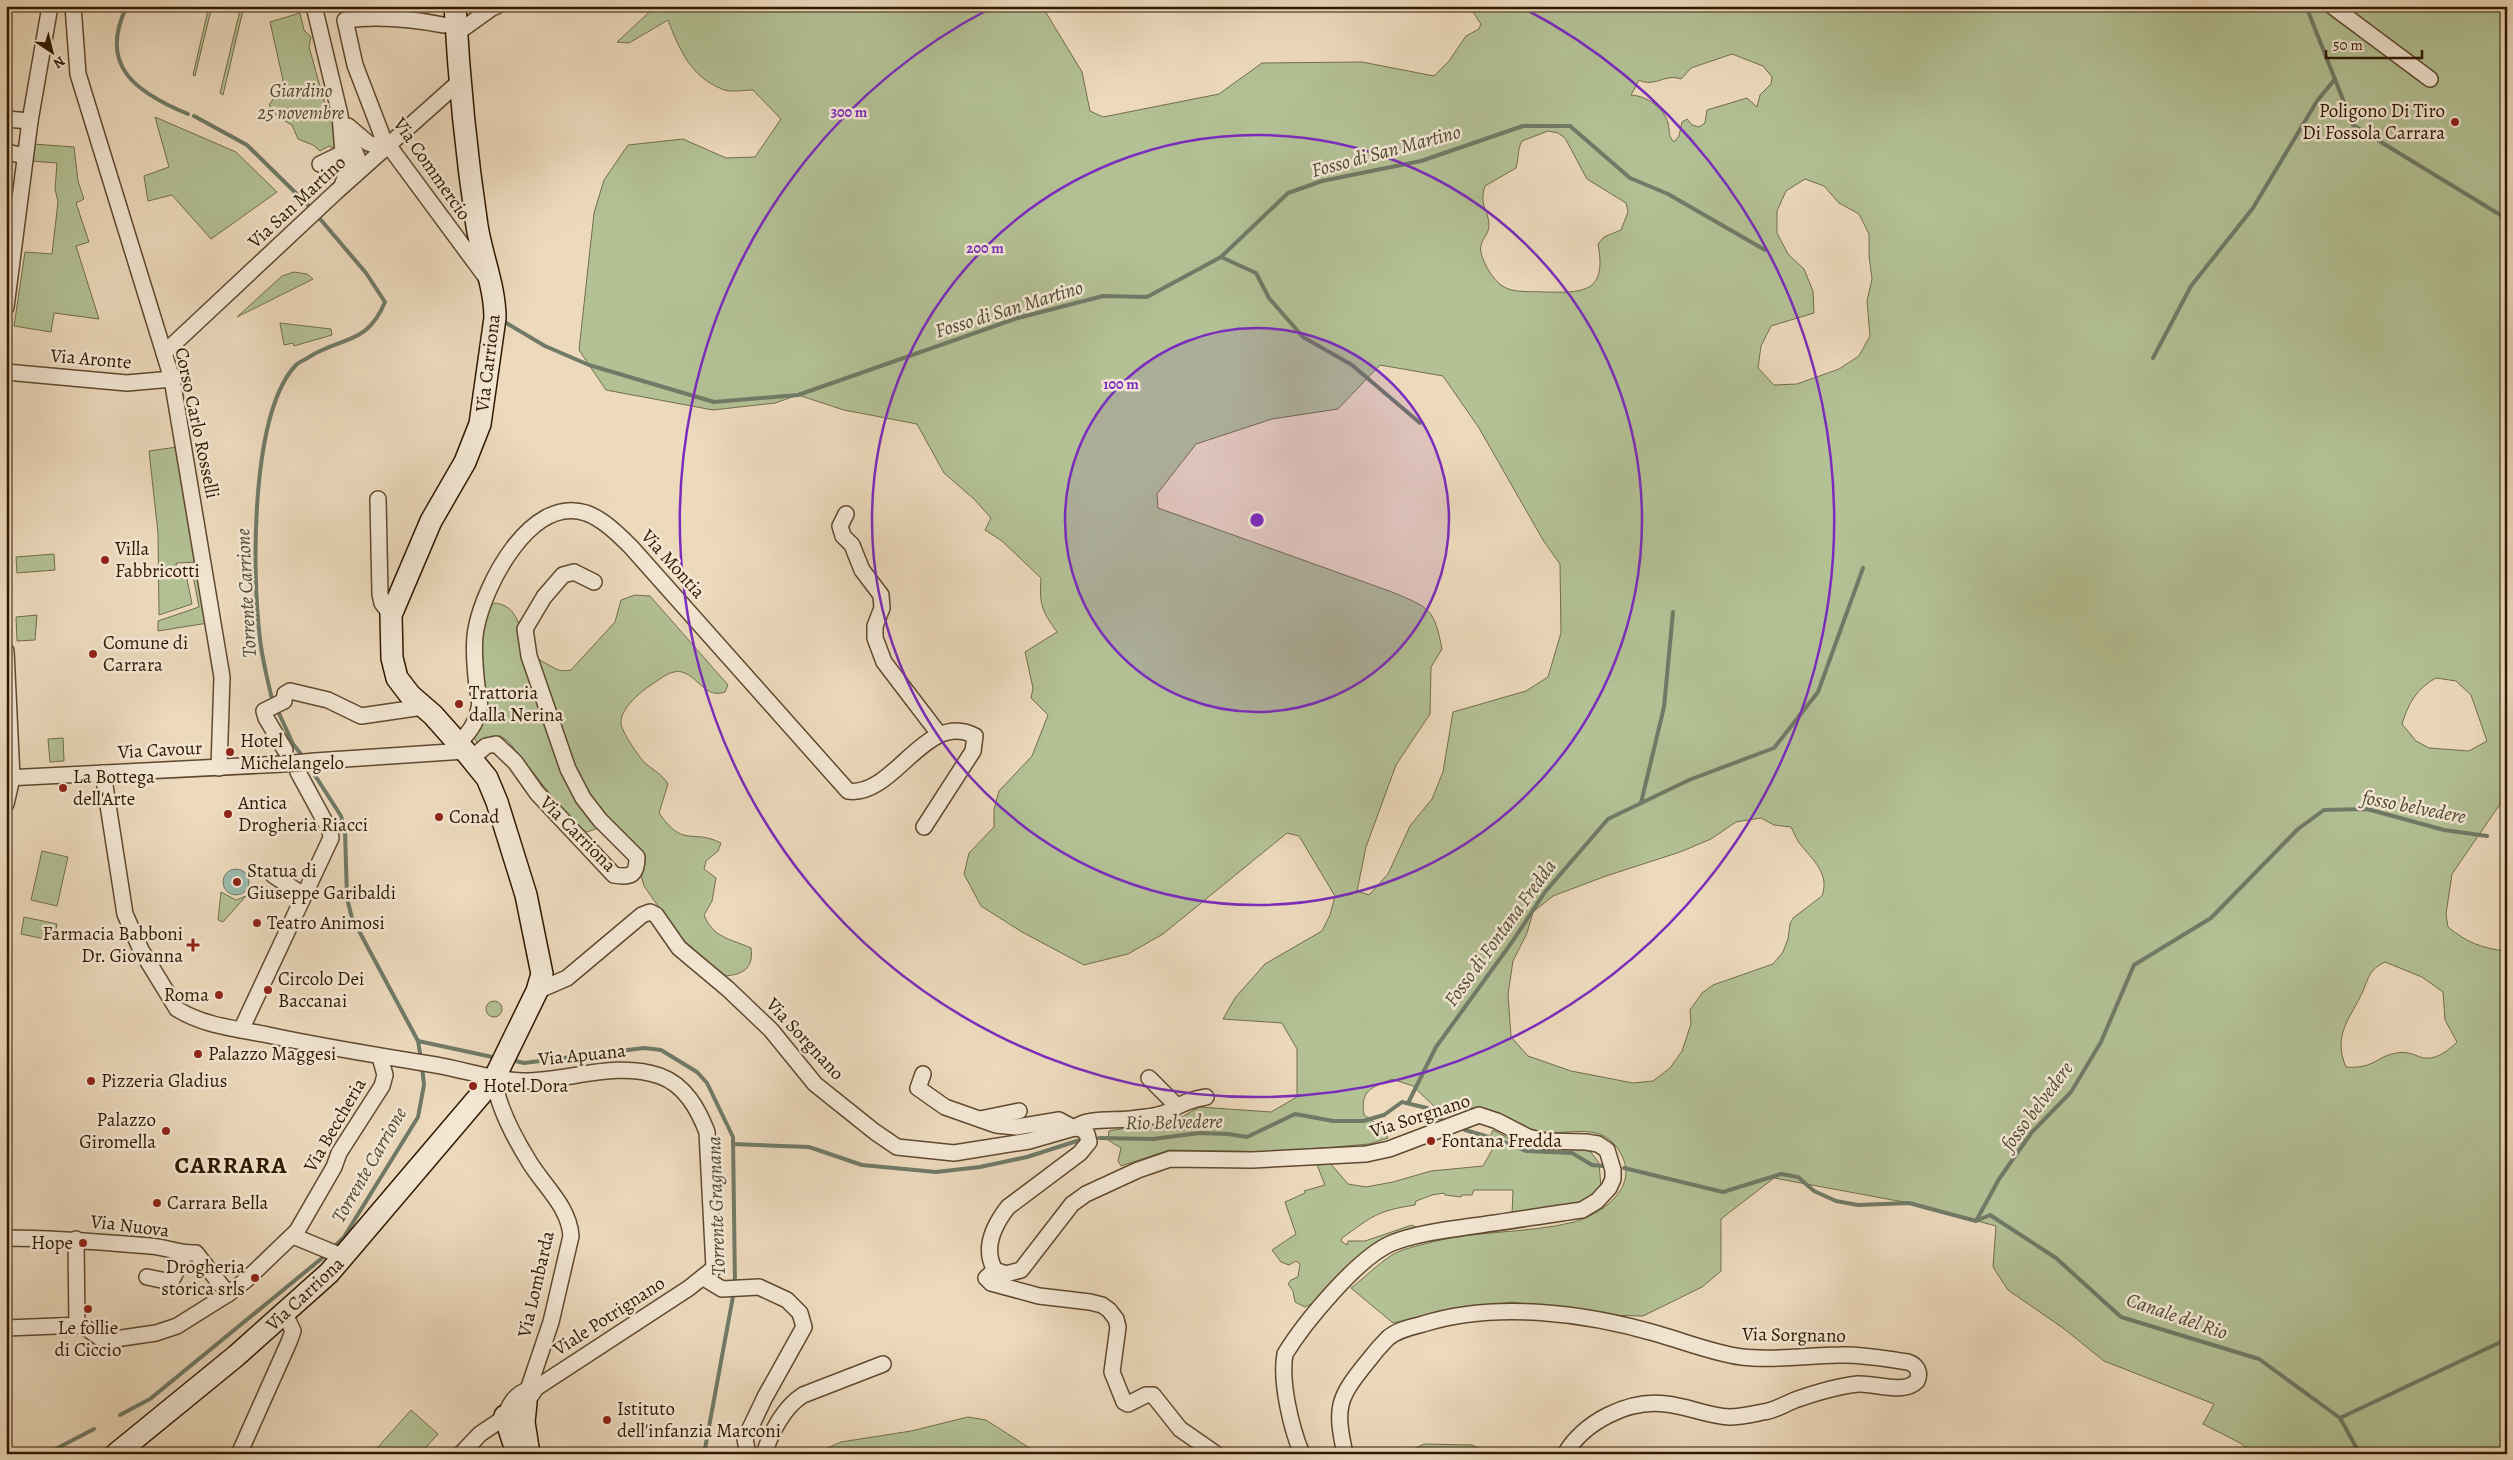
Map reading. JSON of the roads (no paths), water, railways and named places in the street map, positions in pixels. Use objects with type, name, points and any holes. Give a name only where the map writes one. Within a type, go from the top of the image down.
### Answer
[{"type":"main road","name":"Via Carriona","points":[[116,1454],[285,1314],[477,1108],[500,1067],[537,991],[542,974],[523,885],[497,802],[487,778],[465,751],[397,678],[392,658],[392,615],[431,521],[465,462],[480,424],[495,318],[495,302],[478,235],[465,145],[459,82],[450,29],[455,6]]},
{"type":"main road","points":[[529,1454],[524,1422],[530,1394]]},
{"type":"main road","points":[[505,1416],[513,1441],[523,1454]]},
{"type":"street","points":[[6,307],[30,121],[50,6]]},
{"type":"street","name":"Corso Carlo Rosselli","points":[[74,6],[78,74],[172,379],[222,677],[218,768]]},
{"type":"street","points":[[314,6],[340,115],[343,153],[348,170],[338,191]]},
{"type":"street","points":[[450,29],[497,6]]},
{"type":"street","points":[[2332,6],[2430,79]]},
{"type":"street","name":"Via Commercio","points":[[450,29],[418,13],[345,20],[355,65],[387,147],[490,283]]},
{"type":"street","name":"Via San Martino","points":[[164,353],[357,173],[459,82]]},
{"type":"street","points":[[340,115],[351,130],[368,143],[387,147]]},
{"type":"street","points":[[340,115],[356,151],[358,159],[357,173]]},
{"type":"street","points":[[6,118],[30,121]]},
{"type":"street","points":[[351,130],[369,132],[378,128]]},
{"type":"street","points":[[6,152],[26,156]]},
{"type":"street","points":[[320,164],[343,153]]},
{"type":"street","name":"Via Aronte","points":[[6,372],[127,383],[172,379]]},
{"type":"street","name":"Via Carriona","points":[[378,499],[380,594],[382,603],[392,615]]},
{"type":"street","name":"Via Montia","points":[[465,751],[469,732],[476,721],[480,706],[475,630],[484,597],[500,566],[515,545],[537,524],[554,513],[564,511],[586,513],[616,532],[848,791],[857,793],[871,788],[939,734]]},
{"type":"street","points":[[846,514],[840,526],[843,536],[852,545],[862,570],[881,595],[882,608],[875,626],[875,638],[884,662],[939,734],[960,729],[975,736],[973,751],[924,827]]},
{"type":"street","name":"Via Carriona","points":[[465,751],[496,744],[515,762],[537,793],[614,875],[626,877],[633,874],[637,866],[637,857],[600,820],[583,798],[568,769],[528,656],[525,629],[544,597],[563,575],[574,572],[594,582]]},
{"type":"street","points":[[6,652],[9,778],[6,804]]},
{"type":"street","points":[[284,757],[265,714],[284,701],[285,694],[290,691],[328,700],[361,716],[423,707]]},
{"type":"street","name":"Via Cavour","points":[[9,778],[218,768],[284,757],[315,761],[465,751]]},
{"type":"street","points":[[241,1030],[286,938],[303,895],[331,838],[330,831],[298,772]]},
{"type":"street","name":"Via Apuana","points":[[103,773],[125,914],[142,950],[177,1009],[196,1018],[241,1030],[380,1057],[464,1070],[500,1067],[524,1081],[636,1070],[662,1077],[687,1094],[699,1112],[707,1132],[714,1268],[704,1278]]},
{"type":"street","points":[[273,875],[303,895]]},
{"type":"street","name":"Via Sorgnano","points":[[537,991],[567,978],[642,915],[650,912],[656,915],[679,948],[728,989],[771,1030],[815,1084],[875,1132],[897,1147],[954,1154],[1078,1129]]},
{"type":"street","name":"Via Beccheria","points":[[77,1325],[82,1325],[100,1338],[108,1340],[156,1333],[177,1326],[228,1294],[293,1236],[334,1167],[339,1153],[382,1086],[385,1075],[380,1057]]},
{"type":"street","name":"Via Lombarda","points":[[500,1067],[496,1092],[505,1114],[530,1163],[563,1208],[570,1224],[571,1236],[551,1322],[530,1394]]},
{"type":"street","points":[[924,1074],[918,1088],[945,1107],[996,1125],[1016,1127],[1059,1120],[1087,1134],[1089,1142],[1080,1153],[1008,1207],[999,1218],[991,1236],[988,1253],[995,1270],[986,1278],[992,1283],[1039,1296],[1090,1302],[1102,1305],[1109,1310],[1116,1319],[1118,1327],[1112,1372],[1124,1402],[1128,1404],[1146,1395],[1153,1395],[1180,1428],[1216,1454]]},
{"type":"street","points":[[1150,1078],[1176,1105]]},
{"type":"street","points":[[1078,1129],[1082,1122],[1135,1119],[1171,1110],[1176,1105],[1206,1097]]},
{"type":"street","points":[[477,1108],[489,1106],[505,1114]]},
{"type":"street","points":[[978,1119],[1019,1111]]},
{"type":"street","name":"Via Sorgnano","points":[[995,1270],[1006,1274],[1021,1270],[1072,1204],[1086,1194],[1138,1170],[1170,1159],[1252,1160],[1366,1154],[1389,1149],[1479,1115],[1497,1121],[1528,1137],[1544,1141],[1598,1144],[1607,1150],[1610,1156],[1613,1178],[1609,1188],[1597,1201],[1582,1210],[1440,1231],[1391,1244],[1359,1265],[1339,1286],[1284,1354],[1283,1366],[1286,1389],[1302,1454]]},
{"type":"street","points":[[293,1236],[341,1256]]},
{"type":"street","name":"Via Nuova","points":[[6,1238],[76,1239],[154,1246],[185,1254],[196,1253],[228,1294]]},
{"type":"street","points":[[6,1328],[77,1325],[76,1239]]},
{"type":"street","points":[[147,1277],[171,1282],[185,1254]]},
{"type":"street","points":[[704,1278],[722,1289],[759,1287],[787,1300],[800,1313],[804,1327],[765,1397],[746,1439],[748,1454]]},
{"type":"street","name":"Viale Potrignano","points":[[461,1454],[480,1434],[505,1416],[530,1394],[704,1278]]},
{"type":"street","name":"Via Sorgnano","points":[[1345,1454],[1338,1423],[1340,1401],[1374,1353],[1389,1338],[1404,1330],[1438,1319],[1471,1314],[1507,1310],[1560,1314],[1638,1329],[1702,1348],[1741,1357],[1772,1358],[1843,1355],[1908,1362],[1916,1366],[1919,1373],[1917,1381],[1910,1386],[1887,1387],[1858,1384],[1831,1389],[1767,1412],[1730,1417],[1665,1404],[1641,1404],[1613,1413],[1583,1431],[1572,1442],[1565,1454]]},
{"type":"street","points":[[239,1454],[289,1342],[292,1331],[285,1314]]},
{"type":"street","points":[[764,1454],[787,1408],[803,1394],[883,1364]]},
{"type":"waterway","name":"Torrente Carrione","points":[[127,6],[119,27],[117,45],[120,61],[127,75],[153,97],[188,114]]},
{"type":"waterway","points":[[2306,6],[2353,125],[2507,219]]},
{"type":"waterway","points":[[2153,358],[2191,286],[2253,208],[2317,101],[2335,79]]},
{"type":"waterway","name":"Torrente Carrione","points":[[194,116],[247,145],[309,206]]},
{"type":"waterway","name":"Fosso di San Martino","points":[[503,321],[545,346],[589,365],[714,402],[798,395],[1018,318],[1103,296],[1147,297],[1221,257],[1288,193],[1322,181],[1421,161],[1523,126],[1570,126],[1630,178],[1668,194],[1765,250]]},
{"type":"waterway","name":"Torrente Carrione","points":[[274,703],[261,646],[256,576],[258,496],[262,456],[270,419],[281,388],[296,365],[321,350],[362,333],[378,316],[385,302],[366,273],[321,220]]},
{"type":"waterway","points":[[1221,257],[1256,273],[1269,298],[1303,337],[1352,365],[1420,423]]},
{"type":"waterway","name":"Fosso di Fontana Fredda","points":[[1408,1103],[1436,1047],[1512,942],[1545,892],[1608,819],[1689,780],[1774,748],[1818,692],[1863,568]]},
{"type":"waterway","name":"Fosso di Fontana Fredda","points":[[1641,803],[1664,707],[1673,612]]},
{"type":"waterway","name":"Torrente Carrione","points":[[277,709],[293,744],[304,758]]},
{"type":"waterway","name":"Torrente Carrione","points":[[309,766],[341,816],[345,831],[347,898],[352,918],[418,1041],[421,1059]]},
{"type":"waterway","name":"fosso belvedere","points":[[1624,1168],[1723,1192],[1781,1174],[1798,1177],[1814,1191],[1836,1201],[1858,1205],[1909,1203],[1976,1221],[1999,1179],[2032,1132],[2071,1092],[2101,1042],[2134,965],[2211,918],[2298,829],[2324,810],[2367,809],[2444,830],[2487,836]]},
{"type":"waterway","name":"Torrente Gragnana","points":[[418,1041],[497,1058]]},
{"type":"waterway","name":"Torrente Gragnana","points":[[511,1060],[524,1063],[644,1048],[661,1050],[697,1072],[707,1083],[733,1137],[735,1284]]},
{"type":"waterway","name":"Torrente Carrione","points":[[333,1248],[344,1237],[418,1117],[424,1085],[422,1066]]},
{"type":"waterway","name":"Rio Belvedere","points":[[1099,1138],[1153,1139],[1199,1133],[1247,1137],[1295,1114],[1333,1121],[1363,1121],[1384,1115],[1402,1102],[1427,1108],[1442,1120]]},
{"type":"waterway","name":"Rio Belvedere","points":[[1465,1130],[1499,1140],[1526,1151],[1572,1153],[1592,1165],[1603,1166]]},
{"type":"waterway","name":"Rio Belvedere","points":[[733,1144],[809,1147],[862,1165],[936,1172],[980,1167],[1027,1157],[1080,1140]]},
{"type":"waterway","name":"Canale del Rio","points":[[1976,1221],[1990,1215],[2056,1258],[2121,1317],[2259,1359],[2340,1418],[2360,1454]]},
{"type":"waterway","name":"Torrente Carrione","points":[[120,1415],[150,1399],[327,1254]]},
{"type":"waterway","name":"Torrente Gragnana","points":[[704,1454],[734,1291]]},
{"type":"waterway","points":[[2340,1418],[2507,1339]]},
{"type":"waterway","name":"Torrente Carrione","points":[[46,1454],[94,1429]]},
{"type":"place","name":"Poligono Di Tiro Di Fossola Carrara","points":[[2455,122]]},
{"type":"place","name":"Villa Fabbricotti","points":[[105,560]]},
{"type":"place","name":"Comune di Carrara","points":[[93,654]]},
{"type":"place","name":"Trattoria dalla Nerina","points":[[459,704]]},
{"type":"place","name":"Hotel Michelangelo","points":[[230,752]]},
{"type":"place","name":"La Bottega dell'Arte","points":[[63,788]]},
{"type":"place","name":"Antica Drogheria Riacci","points":[[228,814]]},
{"type":"place","name":"Conad","points":[[439,817]]},
{"type":"place","name":"Statua di Giuseppe Garibaldi","points":[[237,882]]},
{"type":"place","name":"Teatro Animosi","points":[[257,923]]},
{"type":"place","name":"Farmacia Babboni Dr. Giovanna","points":[[193,945]]},
{"type":"place","name":"Circolo Dei Baccanai","points":[[268,990]]},
{"type":"place","name":"Roma","points":[[219,995]]},
{"type":"place","name":"Palazzo Maggesi","points":[[198,1054]]},
{"type":"place","name":"Pizzeria Gladius","points":[[91,1081]]},
{"type":"place","name":"Hotel Dora","points":[[473,1086]]},
{"type":"place","name":"Palazzo Giromella","points":[[166,1131]]},
{"type":"place","name":"Fontana Fredda","points":[[1431,1141]]},
{"type":"place","name":"Carrara Bella","points":[[157,1203]]},
{"type":"place","name":"Hope","points":[[83,1243]]},
{"type":"place","name":"Drogheria storica srls","points":[[255,1278]]},
{"type":"place","name":"Le follie di Ciccio","points":[[88,1309]]},
{"type":"place","name":"Istituto dell'infanzia Marconi","points":[[607,1420]]},
{"type":"district","name":"CARRARA","points":[[231,1165]]},
{"type":"park label","name":"Giardino 25 novembre","points":[[301,102]]}]
